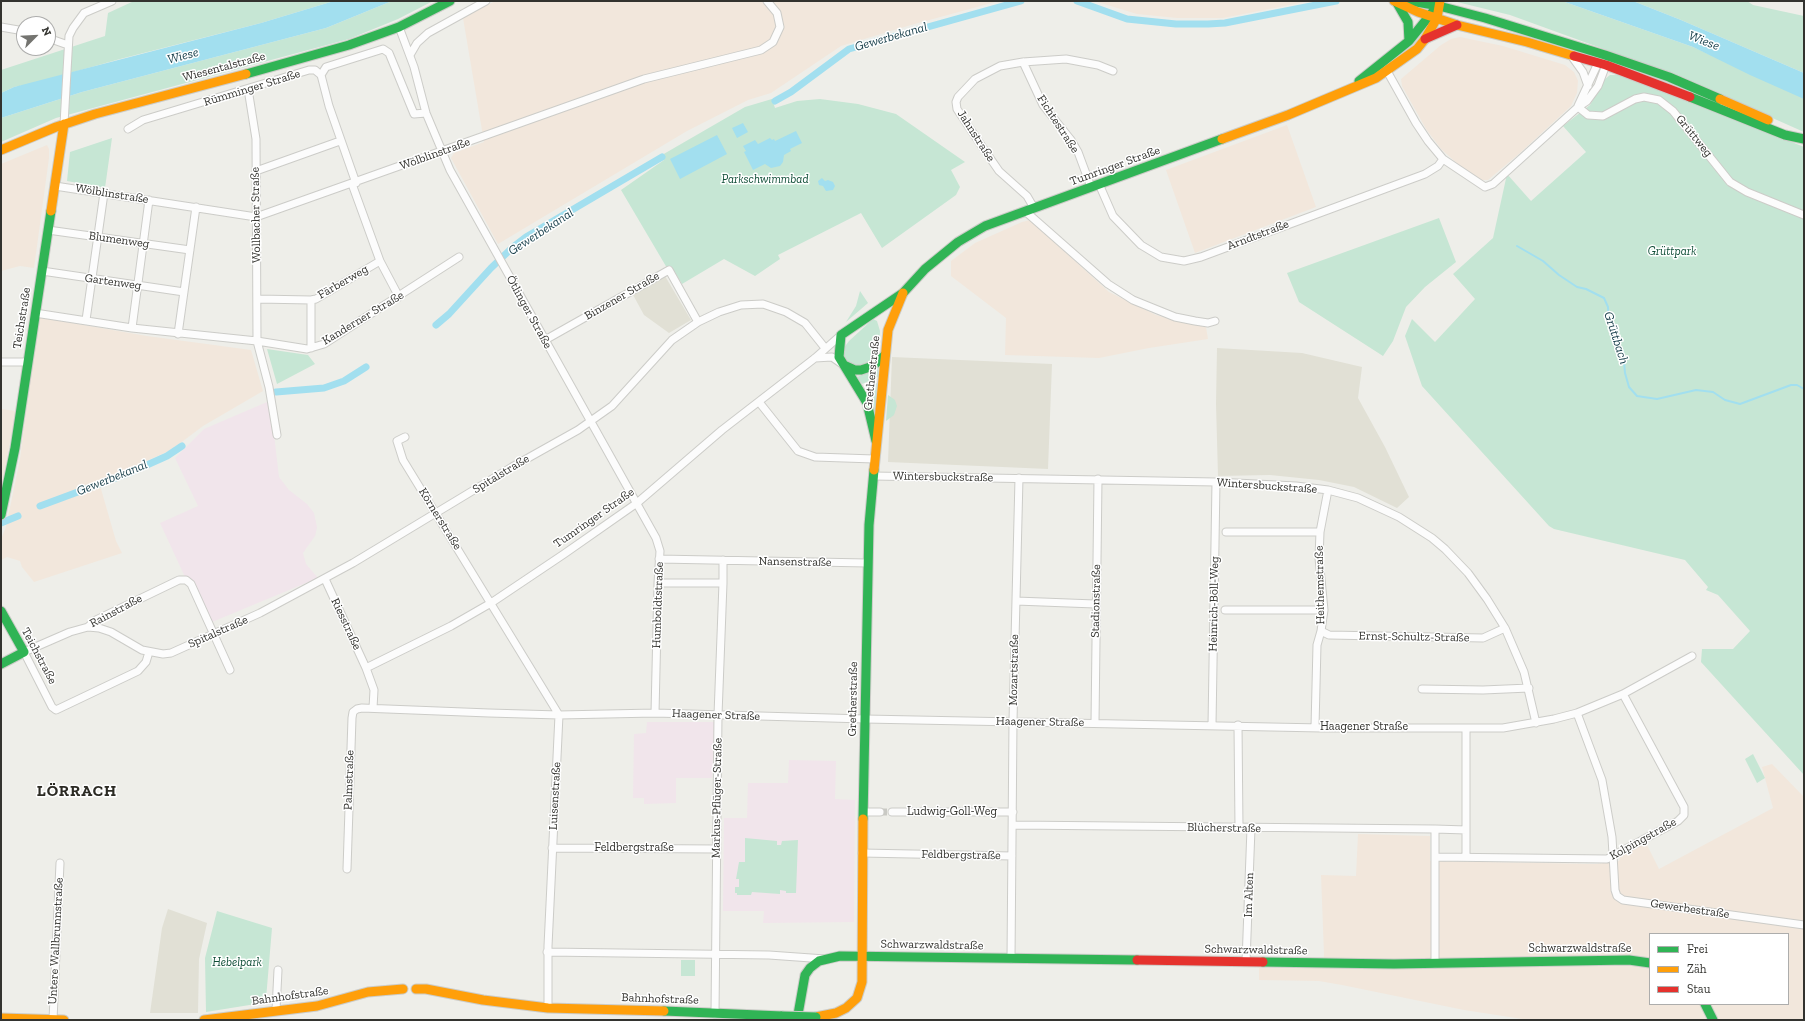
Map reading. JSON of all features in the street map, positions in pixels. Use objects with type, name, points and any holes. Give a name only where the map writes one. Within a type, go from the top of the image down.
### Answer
[{"type":"main road","name":"Wiesentalstraße","points":[[1,150],[64,124],[301,59],[349,44],[398,27],[450,1]]},
{"type":"main road","points":[[1411,1],[1439,3],[1605,54],[1669,77],[1787,128],[1804,139]]},
{"type":"main road","points":[[1396,2],[1457,25],[1570,54],[1602,64],[1721,108],[1785,135],[1804,139]]},
{"type":"main road","points":[[1396,2],[1408,22],[1409,41]]},
{"type":"main road","name":"Tumringer Straße","points":[[842,335],[881,316],[925,269],[958,242],[985,226],[1304,109],[1352,88],[1386,66],[1412,53],[1425,39],[1439,3]]},
{"type":"main road","name":"Tumringer Straße","points":[[1386,66],[1433,17]]},
{"type":"main road","points":[[1425,39],[1457,25]]},
{"type":"main road","points":[[1602,64],[1605,54]]},
{"type":"main road","name":"Teichstraße","points":[[1,515],[15,448],[64,124]]},
{"type":"main road","name":"Tumringer Straße","points":[[888,330],[903,293]]},
{"type":"main road","points":[[881,316],[888,330]]},
{"type":"main road","name":"Gretherstraße","points":[[862,957],[862,853],[867,563],[874,458],[888,330]]},
{"type":"main road","points":[[842,335],[839,351],[842,364],[855,370],[861,370],[873,366],[885,355]]},
{"type":"main road","name":"Gretherstraße","points":[[842,364],[853,378],[867,403],[876,441]]},
{"type":"main road","name":"Teichstraße","points":[[1,611],[24,652]]},
{"type":"main road","points":[[1,664],[24,652]]},
{"type":"main road","name":"Schwarzwaldstraße","points":[[825,958],[840,956],[1435,964],[1630,960],[1649,963]]},
{"type":"main road","name":"Bahnhofstraße","points":[[416,989],[426,989],[483,1000],[548,1008],[591,1008],[816,1017],[841,1011],[852,1004],[857,998],[862,982],[862,957]]},
{"type":"main road","points":[[797,1020],[805,975],[814,964],[825,958]]},
{"type":"main road","name":"Bahnhofstraße","points":[[204,1020],[322,1005],[368,992],[403,988]]},
{"type":"main road","points":[[1706,1005],[1713,1020]]},
{"type":"main road","points":[[1,1018],[64,1020]]},
{"type":"street","points":[[64,124],[68,45],[73,28],[84,13],[112,1]]},
{"type":"street","points":[[410,56],[422,37],[486,1]]},
{"type":"street","name":"Wölblinstraße","points":[[55,186],[256,217],[644,79],[761,50],[773,42],[778,33],[780,20],[775,9],[767,1]]},
{"type":"street","points":[[1,27],[16,30]]},
{"type":"street","name":"Ötlinger Straße","points":[[398,27],[410,56],[426,113],[442,152],[497,256],[637,503]]},
{"type":"street","points":[[56,41],[68,45]]},
{"type":"street","points":[[399,297],[380,261],[340,141],[321,75],[326,67],[381,50],[386,50],[389,53],[414,114],[426,113]]},
{"type":"street","points":[[1570,54],[1583,72],[1588,86]]},
{"type":"street","name":"Jahnstraße","points":[[1030,210],[1027,196],[999,172],[957,109],[956,102],[975,79],[1000,66],[1023,62],[1066,60],[1098,65],[1113,71]]},
{"type":"street","name":"Fichtestraße","points":[[1023,62],[1043,105],[1075,146],[1095,186]]},
{"type":"street","points":[[1386,66],[1416,123],[1444,159],[1485,187],[1493,184],[1578,107],[1587,101],[1598,86],[1602,64]]},
{"type":"street","points":[[1578,107],[1588,86],[1602,64]]},
{"type":"street","name":"Rümminger Straße","points":[[128,129],[143,120],[309,70],[318,72],[321,75]]},
{"type":"street","name":"Wollbacher Straße","points":[[248,89],[256,139],[258,299],[257,341]]},
{"type":"street","name":"Grüttweg","points":[[1578,107],[1588,115],[1603,116],[1610,114],[1623,104],[1635,99],[1644,97],[1659,100],[1673,111],[1730,182],[1747,192],[1804,214]]},
{"type":"street","points":[[256,171],[340,141]]},
{"type":"street","name":"Arndtstraße","points":[[1095,186],[1111,214],[1141,244],[1161,257],[1184,261],[1201,257],[1425,174],[1438,166],[1444,159]]},
{"type":"street","points":[[86,320],[104,193]]},
{"type":"street","points":[[132,328],[149,200]]},
{"type":"street","points":[[178,334],[196,207]]},
{"type":"street","points":[[1030,210],[1114,289],[1152,309],[1195,322],[1208,323],[1215,321]]},
{"type":"street","name":"Blumenweg","points":[[48,230],[190,250]]},
{"type":"street","name":"Kanderner Straße","points":[[35,313],[132,328],[178,334],[257,341],[307,349],[324,344],[459,257]]},
{"type":"street","name":"Färberweg","points":[[258,299],[311,300],[380,261]]},
{"type":"street","name":"Binzener Straße","points":[[544,340],[669,270],[698,322]]},
{"type":"street","name":"Gartenweg","points":[[42,271],[184,292]]},
{"type":"street","points":[[311,300],[311,348]]},
{"type":"street","name":"Spitalstraße","points":[[88,627],[99,628],[111,632],[135,646],[149,652],[171,653],[215,635],[325,579],[591,422],[612,406],[672,340],[698,322],[719,312],[741,305],[763,304],[795,316],[805,323],[825,348]]},
{"type":"street","name":"Tumringer Straße","points":[[366,668],[451,626],[491,603],[637,503],[722,430],[815,358],[842,335]]},
{"type":"street","points":[[257,341],[269,387],[277,435]]},
{"type":"street","points":[[815,358],[832,357],[842,364]]},
{"type":"street","points":[[1,362],[27,362]]},
{"type":"street","points":[[759,402],[798,451],[816,458],[874,458]]},
{"type":"street","name":"Körnerstraße","points":[[405,437],[397,441],[403,460],[491,603]]},
{"type":"street","name":"Wintersbuckstraße","points":[[873,476],[1216,482],[1296,486],[1328,490],[1358,498],[1388,512],[1435,541],[1445,549],[1468,573],[1487,599],[1505,628],[1518,658],[1528,688],[1536,723]]},
{"type":"street","name":"Mozartstraße","points":[[1011,959],[1019,478]]},
{"type":"street","name":"Stadionstraße","points":[[1095,723],[1098,479]]},
{"type":"street","name":"Heinrich-Böll-Weg","points":[[1212,725],[1216,482]]},
{"type":"street","name":"Heithemstraße","points":[[1315,727],[1317,645],[1324,610],[1319,558],[1320,532],[1328,490]]},
{"type":"street","name":"Humboldtstraße","points":[[637,503],[656,538],[660,551],[655,713]]},
{"type":"street","points":[[1226,532],[1320,532]]},
{"type":"street","name":"Nansenstraße","points":[[659,559],[867,563]]},
{"type":"street","points":[[658,584],[723,583],[724,560]]},
{"type":"street","name":"Riesstraße","points":[[325,579],[366,668],[374,690],[373,708]]},
{"type":"street","name":"Rainstraße","points":[[24,652],[70,632],[88,627],[96,620],[179,580],[186,580],[191,584],[215,635]]},
{"type":"street","name":"Markus-Pflüger-Straße","points":[[715,1014],[718,715],[723,583]]},
{"type":"street","points":[[1016,601],[1096,604]]},
{"type":"street","points":[[491,603],[559,715]]},
{"type":"street","points":[[1225,610],[1324,610]]},
{"type":"street","name":"Ernst-Schultz-Straße","points":[[1321,631],[1329,635],[1482,638],[1505,628]]},
{"type":"street","points":[[215,635],[230,670]]},
{"type":"street","name":"Teichstraße","points":[[24,652],[52,707],[56,710],[138,671],[146,662],[149,652]]},
{"type":"street","name":"Haagener Straße","points":[[373,708],[488,714],[559,715],[655,713],[865,719],[1315,727],[1503,728],[1536,723],[1577,713],[1623,694],[1692,656]]},
{"type":"street","points":[[1422,689],[1483,690],[1528,688]]},
{"type":"street","name":"Kolpingstraße","points":[[1435,857],[1466,856],[1552,860],[1607,859],[1678,821],[1684,815],[1684,807],[1623,694]]},
{"type":"street","name":"Palmstraße","points":[[347,869],[352,718],[353,712],[357,709],[373,708]]},
{"type":"street","name":"Gewerbestraße","points":[[1577,713],[1602,780],[1608,811],[1615,890],[1617,896],[1623,900],[1804,925]]},
{"type":"street","name":"Luisenstraße","points":[[548,1008],[547,952],[559,715]]},
{"type":"street","points":[[1238,725],[1239,828]]},
{"type":"street","points":[[1466,728],[1466,856]]},
{"type":"street","points":[[863,812],[880,812]]},
{"type":"street","name":"Ludwig-Goll-Weg","points":[[892,812],[1013,812]]},
{"type":"street","name":"Blücherstraße","points":[[1013,825],[1466,830]]},
{"type":"street","name":"Im Alten","points":[[1246,962],[1251,828]]},
{"type":"street","points":[[1435,829],[1435,964]]},
{"type":"street","name":"Feldbergstraße","points":[[552,848],[717,849]]},
{"type":"street","name":"Feldbergstraße","points":[[862,853],[1012,856]]},
{"type":"street","name":"Untere Wallbrunnstraße","points":[[53,1020],[60,863]]},
{"type":"street","points":[[547,952],[769,955],[825,958]]},
{"type":"street","points":[[276,1010],[278,970]]},
{"type":"shaded area","points":[[495,1],[999,1],[841,46],[771,93],[748,100],[687,131],[498,244],[451,158],[454,153],[484,142],[463,18]]},
{"type":"shaded area","points":[[1094,1],[1310,1],[1223,18],[1177,18],[1137,14]]},
{"type":"shaded area","points":[[1460,37],[1503,46],[1565,65],[1574,72],[1578,81],[1577,93],[1571,106],[1488,180],[1481,180],[1460,166],[1441,149],[1426,129],[1402,86],[1401,79],[1441,45],[1451,39]]},
{"type":"shaded area","points":[[1287,125],[1316,207],[1195,253],[1166,170]]},
{"type":"shaded area","points":[[47,145],[49,149],[49,158],[34,268],[20,266],[1,271],[1,164]]},
{"type":"shaded area","points":[[1030,220],[1109,292],[1156,315],[1206,327],[1208,339],[1149,348],[1099,358],[1005,355],[1006,318],[951,276],[951,261],[975,243],[1022,222]]},
{"type":"shaded area","points":[[665,276],[691,320],[669,333],[644,315],[632,293]]},
{"type":"shaded area","points":[[38,317],[147,336],[251,350],[263,391],[203,426],[171,450],[99,482],[116,541],[122,553],[34,582],[22,567],[20,561],[7,557],[1,560],[1,539],[6,527],[20,459]]},
{"type":"shaded area","points":[[1217,348],[1302,353],[1362,367],[1358,398],[1385,447],[1409,497],[1397,508],[1354,487],[1319,480],[1270,475],[1218,476],[1216,404]]},
{"type":"shaded area","points":[[892,357],[1052,364],[1048,469],[888,462]]},
{"type":"shaded area","points":[[267,402],[271,409],[279,477],[289,490],[307,504],[314,513],[317,527],[315,536],[303,553],[306,564],[318,578],[212,622],[185,577],[160,523],[198,506],[175,458],[204,429]]},
{"type":"shaded area","points":[[1,409],[16,411],[1,489]]},
{"type":"shaded area","points":[[647,722],[715,722],[712,778],[676,778],[676,803],[644,804],[644,798],[633,798],[634,734],[646,733]]},
{"type":"shaded area","points":[[789,760],[836,761],[835,799],[855,800],[854,922],[763,923],[764,911],[723,911],[724,818],[747,818],[748,783],[788,783]]},
{"type":"shaded area","points":[[1772,764],[1804,797],[1804,1020],[1529,1020],[1464,1010],[1319,981],[1259,980],[1259,968],[1323,967],[1324,954],[1321,875],[1356,876],[1358,834],[1430,836],[1430,861],[1596,864],[1619,861],[1621,856],[1646,843],[1659,869],[1773,808],[1762,767]]},
{"type":"shaded area","points":[[168,909],[207,923],[199,959],[198,1013],[150,1013],[162,928]]},
{"type":"green space","points":[[134,1],[334,1],[261,23],[120,59],[31,84],[14,87],[1,93],[1,70],[44,56],[56,56],[56,52],[105,36],[108,13]]},
{"type":"green space","points":[[392,1],[433,1],[398,19],[349,39],[56,118],[1,142],[1,118],[82,92],[326,28]]},
{"type":"green space","points":[[1453,1],[1562,1],[1693,47],[1804,97],[1804,132],[1678,76],[1510,15]]},
{"type":"green space","points":[[1633,1],[1747,1],[1753,5],[1804,16],[1804,73],[1681,20]]},
{"type":"green space","name":"Grüttpark","points":[[1610,75],[1618,75],[1661,89],[1804,147],[1804,775],[1701,662],[1702,649],[1733,649],[1750,631],[1718,595],[1706,590],[1708,587],[1685,560],[1554,529],[1549,526],[1422,386],[1405,336],[1412,319],[1435,342],[1475,299],[1453,274],[1493,238],[1507,174],[1531,201],[1586,152],[1563,126],[1590,105],[1605,79]]},
{"type":"green space","name":"Parkschwimmbad","points":[[772,99],[775,108],[797,101],[820,99],[858,104],[896,114],[965,162],[951,170],[960,187],[956,195],[882,248],[861,213],[778,255],[780,259],[755,276],[724,259],[682,284],[671,266],[667,268],[621,190],[664,160],[662,155],[745,107]]},
{"type":"green space","points":[[112,138],[105,188],[67,181],[70,152]]},
{"type":"green space","points":[[1439,218],[1456,262],[1425,287],[1406,307],[1393,341],[1383,356],[1299,302],[1287,273]]},
{"type":"green space","points":[[860,291],[868,303],[846,322],[856,306]]},
{"type":"green space","points":[[873,319],[877,321],[880,331],[879,349],[874,360],[863,366],[855,367],[845,362],[842,356],[843,349],[849,341]]},
{"type":"green space","points":[[267,349],[308,355],[315,364],[277,384]]},
{"type":"green space","points":[[878,369],[878,377],[862,384],[857,377]]},
{"type":"green space","points":[[877,383],[875,422],[872,406],[866,389]]},
{"type":"green space","points":[[888,395],[895,400],[897,406],[894,415],[886,421]]},
{"type":"green space","points":[[1753,754],[1765,778],[1757,783],[1745,759]]},
{"type":"green space","points":[[745,838],[777,841],[777,845],[781,845],[782,841],[798,840],[796,893],[786,893],[786,891],[780,890],[780,894],[752,892],[751,895],[737,895],[737,893],[735,893],[735,887],[739,887],[739,879],[736,879],[739,862],[745,862]]},
{"type":"green space","name":"Hebelpark","points":[[217,911],[272,928],[266,999],[262,1003],[206,1012],[205,958]]},
{"type":"green space","points":[[681,960],[695,960],[695,976],[681,976]]},
{"type":"water","name":"Wiese","points":[[334,1],[392,1],[326,28],[82,92],[1,118],[1,93],[14,87],[261,23]]},
{"type":"water","name":"Wiese","points":[[1562,1],[1633,1],[1681,20],[1804,73],[1804,99],[1693,47]]},
{"type":"water","points":[[743,123],[748,132],[737,138],[732,128]]},
{"type":"water","points":[[796,131],[802,143],[790,149],[791,151],[784,155],[783,162],[780,166],[771,168],[765,164],[753,170],[744,152],[746,151],[743,146],[755,140],[758,144],[770,138],[772,140],[774,139],[775,141]]},
{"type":"water","points":[[717,135],[727,154],[680,179],[670,159]]},
{"type":"water","points":[[822,178],[825,181],[828,180],[833,182],[835,186],[833,190],[826,191],[823,186],[819,185],[818,181]]},
{"type":"waterway","name":"Gewerbekanal","points":[[775,101],[791,92],[849,49],[1021,1]]},
{"type":"waterway","name":"Gewerbekanal","points":[[1077,1],[1127,19],[1176,24],[1225,23],[1336,1]]},
{"type":"waterway","name":"Gewerbekanal","points":[[436,325],[449,314],[491,268],[526,237],[662,157]]},
{"type":"waterway","name":"Grüttbach","points":[[1517,246],[1543,261],[1559,275],[1577,287],[1586,289],[1604,298],[1608,307],[1609,324],[1612,335],[1623,351],[1625,373],[1629,387],[1637,396],[1657,399],[1696,390],[1713,392],[1725,400],[1740,404],[1791,385],[1797,385],[1804,389]]},
{"type":"waterway","name":"Gewerbekanal","points":[[276,392],[324,388],[344,381],[366,367]]},
{"type":"waterway","name":"Gewerbekanal","points":[[40,506],[129,473],[167,456],[182,446]]},
{"type":"waterway","name":"Gewerbekanal","points":[[1,523],[18,516]]},
{"type":"tunnel","points":[[880,812],[892,812]]},
{"type":"traffic: fast","points":[[246,74],[349,45],[399,27],[450,1]]},
{"type":"traffic: fast","points":[[1411,1],[1439,6],[1485,18],[1605,55],[1669,77],[1720,99]]},
{"type":"traffic: fast","points":[[1397,3],[1408,22],[1409,41]]},
{"type":"traffic: fast","points":[[1359,81],[1409,41],[1434,10]]},
{"type":"traffic: fast","points":[[1690,97],[1785,135],[1804,139]]},
{"type":"traffic: fast","points":[[876,441],[867,403],[839,357],[841,335],[903,293],[925,269],[958,242],[985,226],[1222,139]]},
{"type":"traffic: fast","points":[[1,515],[15,448],[51,211]]},
{"type":"traffic: fast","points":[[844,365],[855,370],[861,370],[873,366],[885,355]]},
{"type":"traffic: fast","points":[[863,819],[869,525],[874,470]]},
{"type":"traffic: fast","points":[[1,611],[24,652],[1,664]]},
{"type":"traffic: fast","points":[[797,1020],[805,975],[810,968],[819,961],[840,956],[1137,960]]},
{"type":"traffic: fast","points":[[1263,962],[1394,964],[1629,960],[1649,963]]},
{"type":"traffic: fast","points":[[1706,1005],[1713,1020]]},
{"type":"traffic: fast","points":[[664,1011],[782,1016]]},
{"type":"traffic: fast","points":[[782,1016],[816,1017]]},
{"type":"traffic: slow","points":[[1394,1],[1418,12],[1457,25],[1527,42],[1574,56]]},
{"type":"traffic: slow","points":[[1222,139],[1288,115],[1376,78],[1417,49],[1425,39],[1437,18],[1440,1]]},
{"type":"traffic: slow","points":[[1,150],[56,127],[95,114],[246,74]]},
{"type":"traffic: slow","points":[[1720,99],[1768,120]]},
{"type":"traffic: slow","points":[[51,211],[64,124]]},
{"type":"traffic: slow","points":[[874,470],[888,330],[903,293]]},
{"type":"traffic: slow","points":[[816,1017],[836,1013],[846,1008],[857,998],[862,982],[863,819]]},
{"type":"traffic: slow","points":[[204,1020],[317,1006],[368,992],[403,989]]},
{"type":"traffic: slow","points":[[416,989],[426,989],[483,1000],[548,1008],[664,1011]]},
{"type":"traffic: slow","points":[[1,1018],[64,1020]]},
{"type":"traffic: jam","points":[[1425,39],[1457,25]]},
{"type":"traffic: jam","points":[[1574,56],[1606,65],[1690,97]]},
{"type":"traffic: jam","points":[[1137,960],[1263,962]]},
{"type":"district","name":"LÖRRACH","points":[[77,791]]}]
